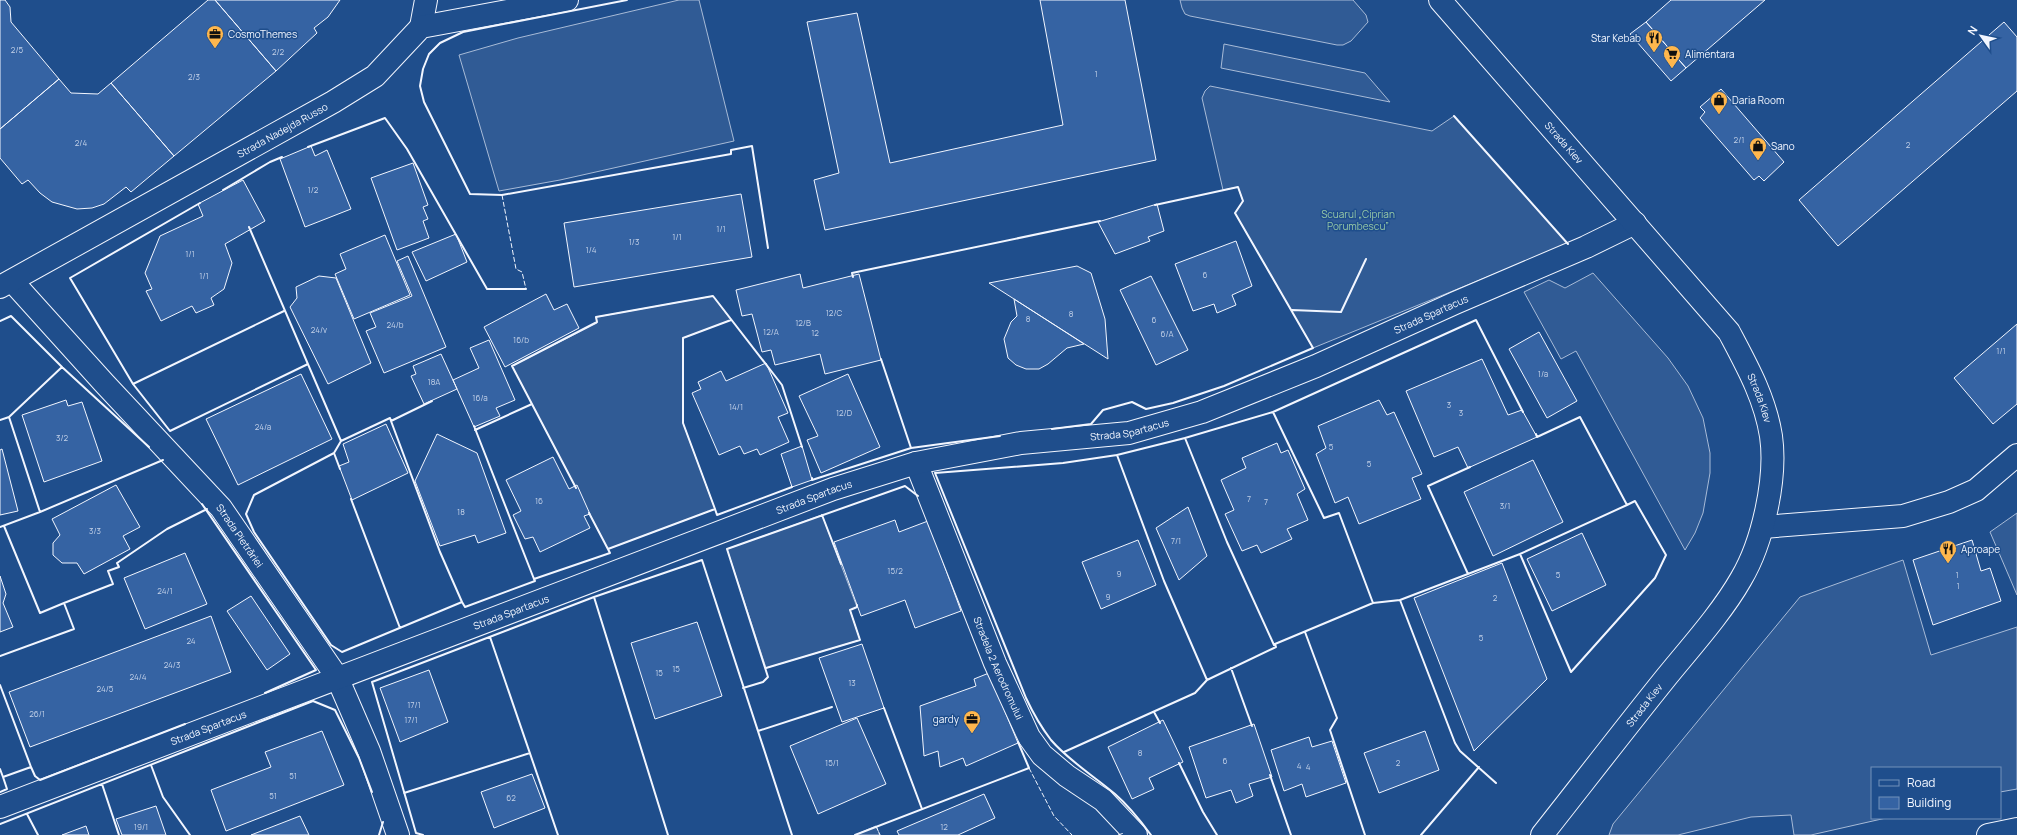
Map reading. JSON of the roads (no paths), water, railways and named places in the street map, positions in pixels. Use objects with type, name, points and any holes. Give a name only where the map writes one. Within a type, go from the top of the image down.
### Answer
[{"type":"street","points":[[426,0],[421,26],[567,0]]},
{"type":"street","name":"Strada Kiev","points":[[1440,0],[1729,332],[1758,388],[1766,412],[1771,437],[1772,465],[1763,527],[1742,579],[1690,648],[1542,835]]},
{"type":"street","name":"Strada Nadejda Russo","points":[[6,284],[375,76],[421,26]]},
{"type":"street","name":"Strada Spartacus","points":[[0,807],[337,677],[833,489],[916,463],[1021,443],[1129,433],[1202,412],[1316,366],[1455,303],[1586,247],[1635,223]]},
{"type":"street","name":"Strada Pietrăriei","points":[[6,284],[104,383],[221,508],[337,677],[369,750],[398,835]]},
{"type":"street","points":[[1763,527],[1903,516],[1948,502],[1976,490],[2017,455]]},
{"type":"street","name":"Stradela 2 Aerodromului","points":[[916,463],[986,643],[1029,737],[1042,755],[1067,776],[1103,800],[1136,835]]},
{"type":"street","points":[[1988,835],[2017,829]]},
{"type":"place","name":"CosmoThemes","points":[[215,49]]},
{"type":"place","name":"Star Kebab","points":[[1654,53]]},
{"type":"place","name":"Alimentara","points":[[1672,69]]},
{"type":"place","name":"Daria Room","points":[[1719,115]]},
{"type":"place","name":"Sano","points":[[1758,161]]},
{"type":"place","name":"Aproape","points":[[1948,564]]},
{"type":"place","name":"gardy","points":[[972,734]]},
{"type":"park label","name":"Scuarul „Ciprian Porumbescu”","points":[[1358,220]]}]
